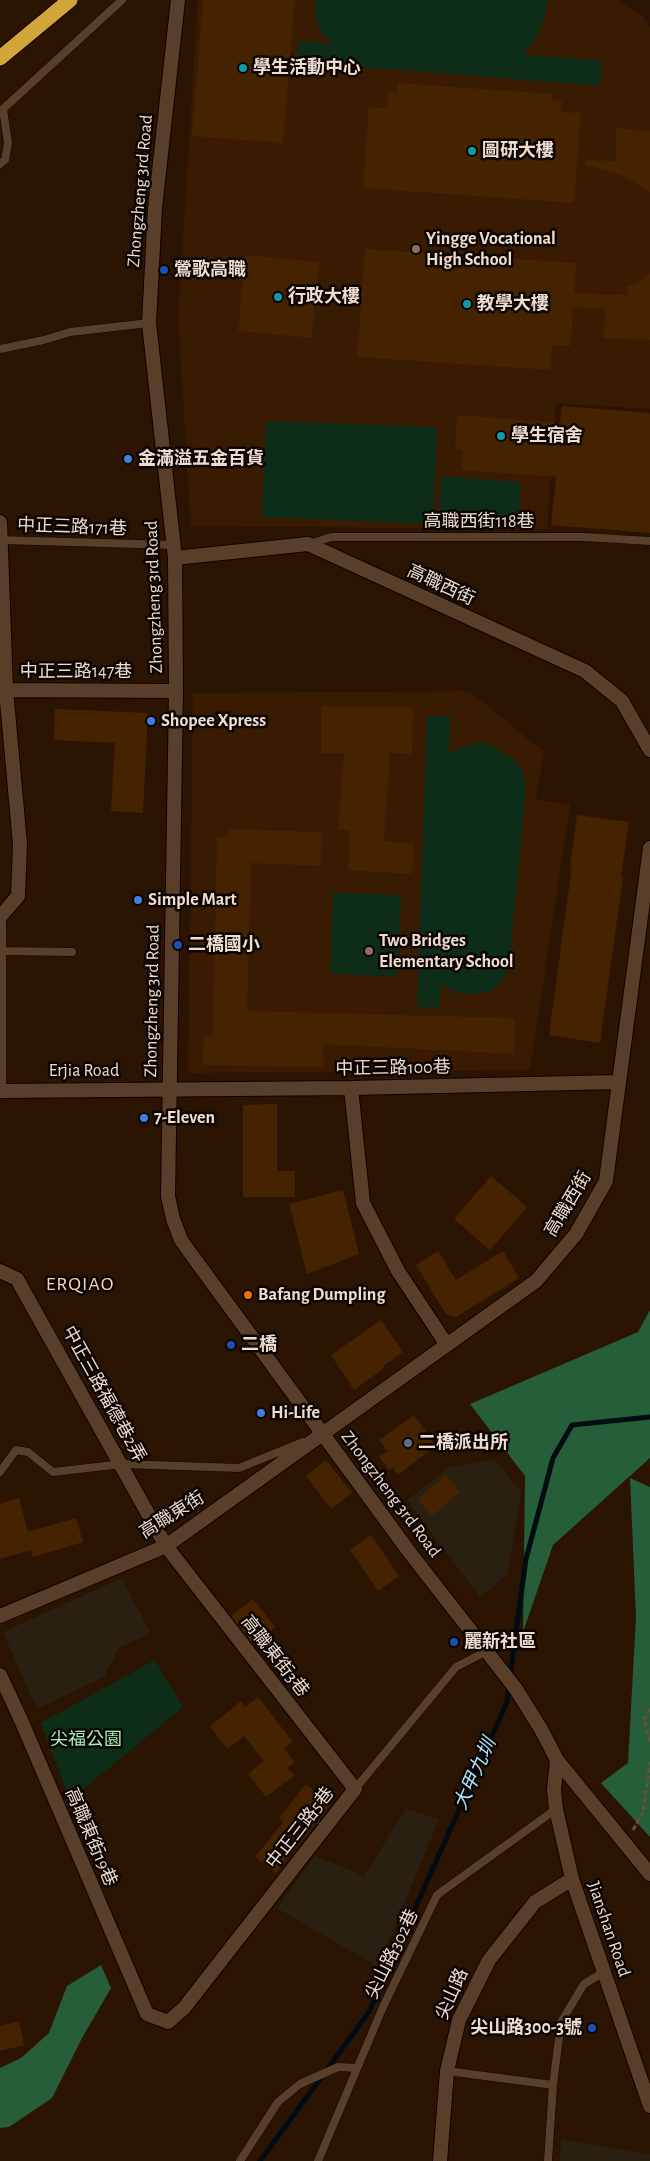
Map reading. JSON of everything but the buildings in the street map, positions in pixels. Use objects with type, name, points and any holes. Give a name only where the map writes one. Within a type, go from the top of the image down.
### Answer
[{"type":"highway","points":[[0,58],[70,0]]},
{"type":"street","name":"Zhongzheng 3rd Road","points":[[178,0],[156,208],[149,324],[174,551],[176,691],[168,1196],[173,1219],[181,1240],[410,1553],[505,1674],[542,1731],[557,1760],[650,1874]]},
{"type":"street","points":[[0,522],[3,690],[20,853],[18,896],[1,917]]},
{"type":"street","points":[[174,551],[308,544]]},
{"type":"street","name":"高職西街","points":[[308,544],[585,671],[622,702],[650,750]]},
{"type":"street","name":"中正三路147巷","points":[[3,690],[176,691]]},
{"type":"street","name":"高職西街","points":[[323,1434],[536,1281],[576,1234],[606,1181],[650,848]]},
{"type":"street","name":"中正三路100巷","points":[[169,1089],[350,1088],[619,1082]]},
{"type":"street","points":[[350,1088],[363,1203],[398,1271],[447,1345]]},
{"type":"street","name":"Erjia Road","points":[[1,1091],[169,1089]]},
{"type":"street","name":"中正三路福德巷2弄","points":[[0,1271],[17,1278],[166,1546]]},
{"type":"street","name":"高職東街","points":[[0,1616],[166,1546],[323,1434]]},
{"type":"street","name":"高職東街3巷","points":[[166,1546],[355,1789]]},
{"type":"street","name":"高職東街19巷","points":[[0,1675],[147,2014]]},
{"type":"street","name":"Jianshan Road","points":[[557,1760],[554,1790],[556,1809],[572,1879],[650,2106]]},
{"type":"street","name":"中正三路5巷","points":[[147,2014],[168,2022],[184,2008],[355,1789]]},
{"type":"street","name":"尖山路","points":[[440,2161],[446,2072],[459,2020],[489,1960],[535,1902],[572,1879]]},
{"type":"lane","points":[[0,164],[5,160],[8,143],[3,109],[122,0]]},
{"type":"lane","points":[[0,349],[44,340],[70,332],[149,324]]},
{"type":"lane","name":"高職西街118巷","points":[[308,544],[330,538],[584,537],[650,541]]},
{"type":"lane","name":"中正三路171巷","points":[[0,540],[174,551]]},
{"type":"lane","points":[[1,917],[1,1091]]},
{"type":"lane","points":[[2,951],[72,952]]},
{"type":"lane","points":[[0,1472],[16,1450],[28,1452],[53,1472],[122,1464],[239,1468],[323,1434]]},
{"type":"lane","name":"中正三路5巷","points":[[355,1789],[456,1667],[487,1651]]},
{"type":"lane","name":"尖山路302巷","points":[[318,2161],[383,2007],[437,1895],[556,1809]]},
{"type":"lane","points":[[548,2161],[561,2022],[584,1984],[604,1972]]},
{"type":"lane","points":[[240,2161],[278,2102],[300,2084],[338,2067],[356,2068]]},
{"type":"lane","points":[[446,2072],[554,2085]]},
{"type":"path","points":[[650,1709],[644,1718],[650,1743]]},
{"type":"path","points":[[625,1843],[643,1812],[650,1762]]},
{"type":"shaded area","name":"Yingge Vocational High School","points":[[198,0],[618,0],[642,15],[650,27],[650,409],[556,403],[547,529],[191,526],[178,316]]},
{"type":"shaded area","name":"Two Bridges Elementary School","points":[[469,691],[544,752],[536,800],[570,804],[530,1070],[188,1073],[193,693]]},
{"type":"shaded area","points":[[494,1459],[521,1492],[507,1575],[480,1597],[407,1500],[450,1467]]},
{"type":"shaded area","points":[[122,1578],[150,1633],[119,1648],[104,1677],[37,1709],[3,1632]]},
{"type":"shaded area","points":[[406,1809],[439,1819],[378,1967],[277,1908],[315,1856],[364,1876]]},
{"type":"shaded area","points":[[561,2139],[650,2154],[650,2161],[560,2161]]},
{"type":"green space","points":[[315,0],[548,0],[543,23],[534,41],[523,55],[602,60],[600,86],[297,62],[298,41],[332,44],[322,34],[316,21]]},
{"type":"green space","points":[[266,421],[437,427],[433,524],[262,517]]},
{"type":"green space","points":[[441,476],[521,482],[518,524],[438,518]]},
{"type":"green space","points":[[427,716],[450,716],[449,753],[461,747],[485,742],[514,759],[523,772],[526,787],[509,967],[502,981],[489,992],[474,994],[458,993],[442,984],[439,1008],[417,1007]]},
{"type":"green space","points":[[333,893],[401,895],[397,976],[330,974]]},
{"type":"green space","points":[[650,1310],[650,1458],[553,1545],[523,1632],[525,1476],[470,1404],[638,1332]]},
{"type":"green space","points":[[630,1478],[650,1487],[650,1837],[601,1783],[628,1763],[636,1617]]},
{"type":"green space","name":"尖福公園","points":[[155,1660],[183,1707],[70,1800],[41,1723]]},
{"type":"green space","points":[[101,1965],[111,1988],[82,2038],[52,2098],[9,2127],[0,2128],[0,2068],[21,2058],[49,2033],[67,1986]]},
{"type":"waterway","name":"大甲九圳","points":[[510,1676],[526,1559],[553,1458],[572,1425],[650,1417]]},
{"type":"waterway","name":"大甲九圳","points":[[260,2161],[369,2012],[507,1702],[509,1684]]},
{"type":"place","name":"學生活動中心","points":[[243,68]]},
{"type":"place","name":"圖研大樓","points":[[472,151]]},
{"type":"place","name":"Yingge Vocational High School","points":[[416,249]]},
{"type":"place","name":"鶯歌高職","points":[[164,270]]},
{"type":"place","name":"行政大樓","points":[[278,297]]},
{"type":"place","name":"教學大樓","points":[[467,304]]},
{"type":"place","name":"學生宿舍","points":[[501,436]]},
{"type":"place","name":"金滿溢五金百貨","points":[[128,459]]},
{"type":"place","name":"Shopee Xpress","points":[[151,721]]},
{"type":"place","name":"Simple Mart","points":[[138,900]]},
{"type":"place","name":"二橋國小","points":[[178,945]]},
{"type":"place","name":"Two Bridges Elementary School","points":[[369,951]]},
{"type":"place","name":"7-Eleven","points":[[144,1118]]},
{"type":"place","name":"Bafang Dumpling","points":[[248,1295]]},
{"type":"place","name":"二橋","points":[[231,1345]]},
{"type":"place","name":"Hi-Life","points":[[261,1413]]},
{"type":"place","name":"二橋派出所","points":[[408,1443]]},
{"type":"place","name":"麗新社區","points":[[454,1642]]},
{"type":"place","name":"尖山路300-3號","points":[[592,2028]]},
{"type":"district","name":"ERQIAO","points":[[80,1284]]}]
